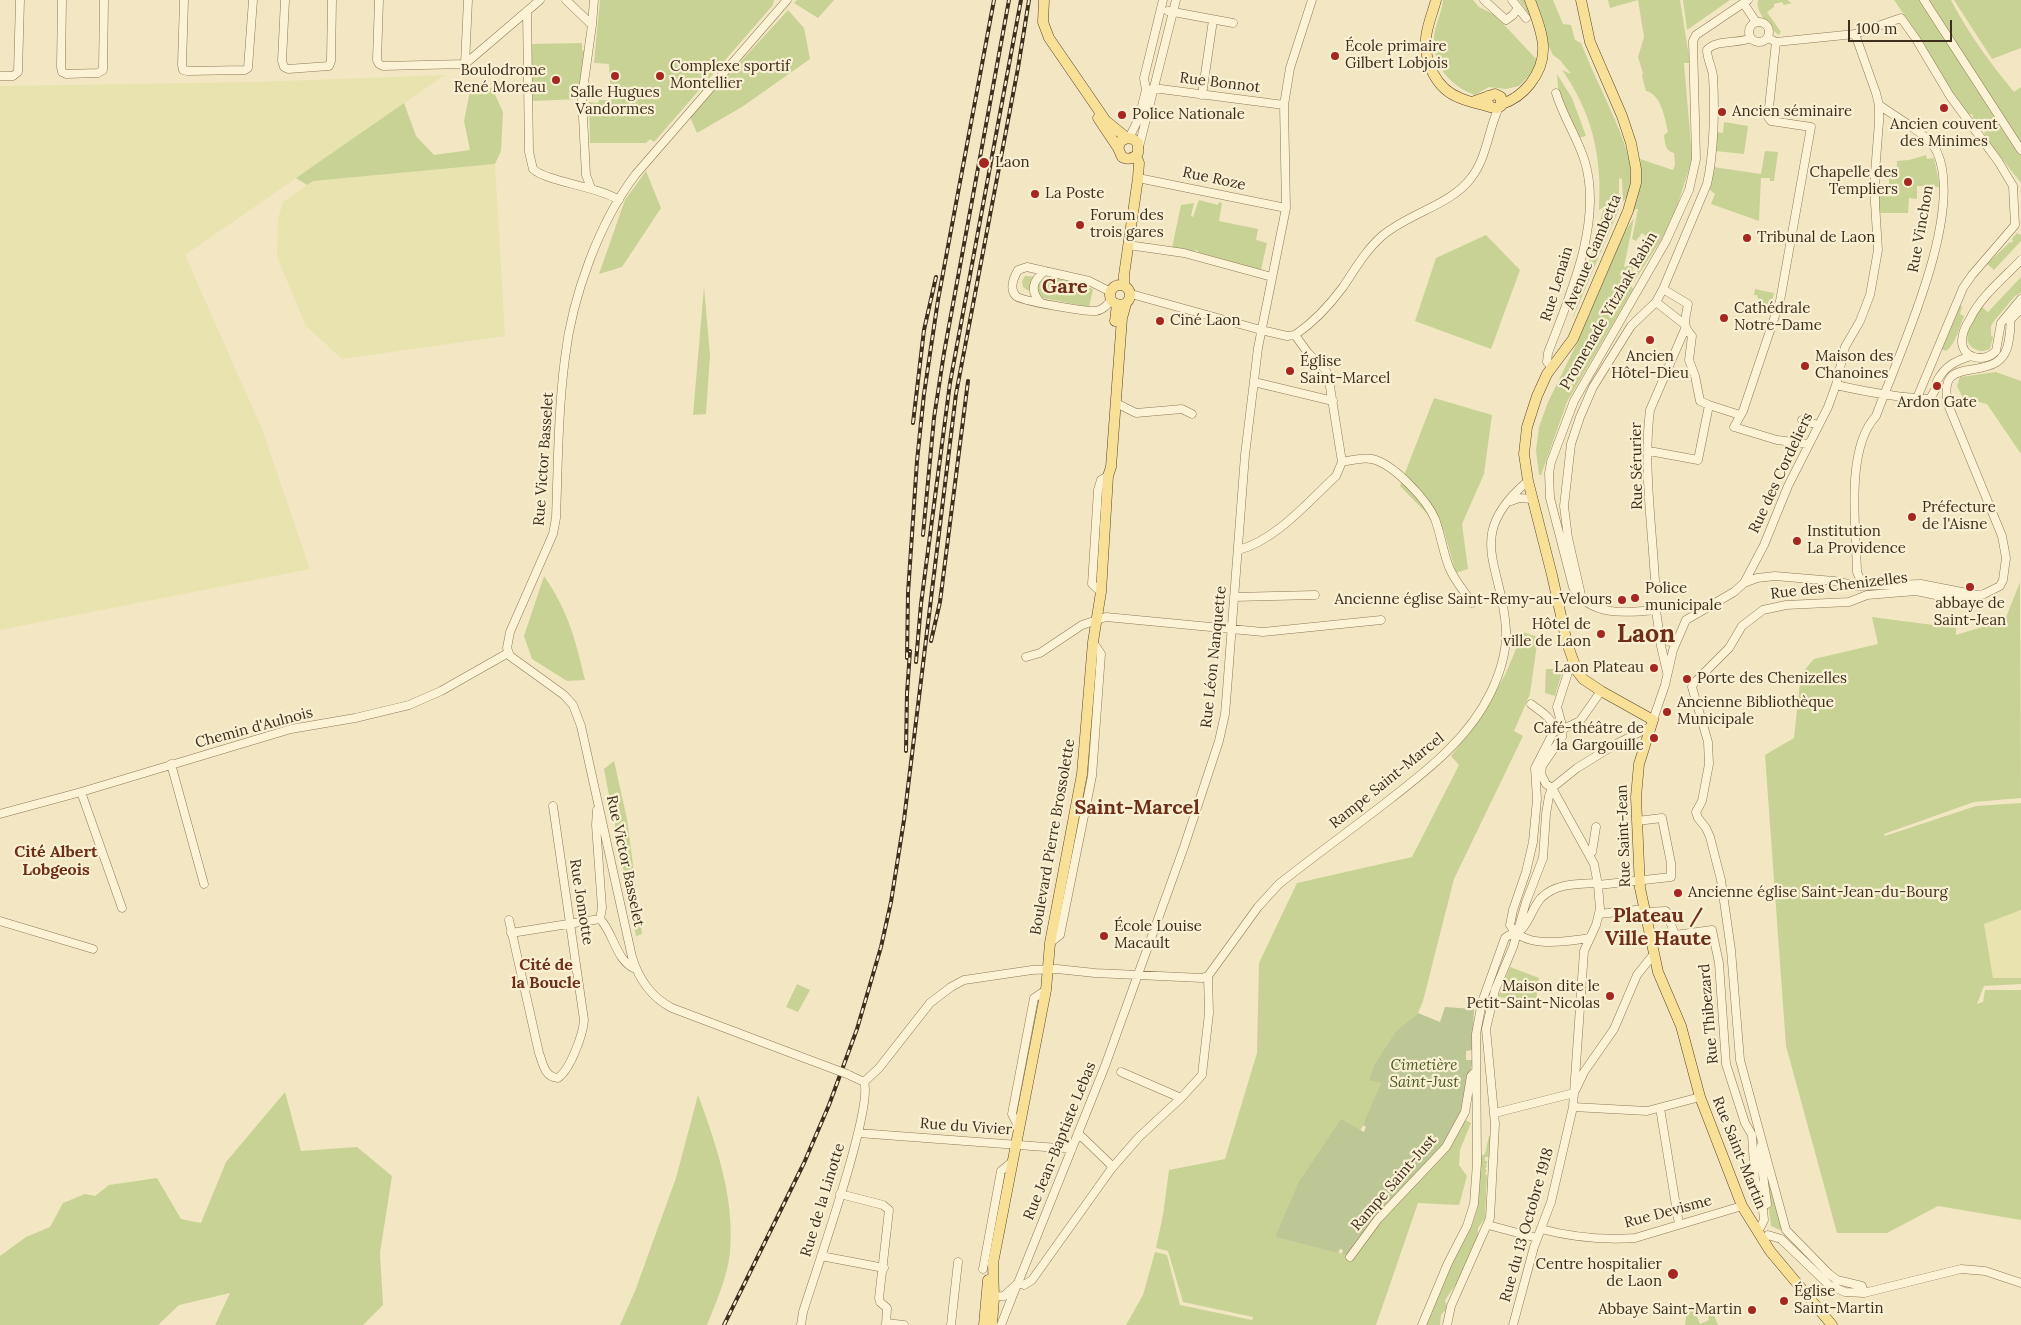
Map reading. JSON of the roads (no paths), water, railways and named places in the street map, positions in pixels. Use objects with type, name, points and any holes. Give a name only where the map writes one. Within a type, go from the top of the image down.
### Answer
[{"type":"main road","points":[[1044,0],[1044,27],[1068,66],[1106,121],[1128,138],[1136,140],[1117,274],[1120,295]]},
{"type":"main road","points":[[1436,0],[1426,37],[1426,53],[1431,69],[1438,81],[1448,92],[1472,102],[1495,103],[1513,101],[1525,90],[1540,68],[1544,49],[1542,35],[1530,0]]},
{"type":"main road","name":"Avenue Gambetta","points":[[1572,660],[1528,481],[1524,454],[1527,427],[1537,396],[1551,367],[1573,339],[1628,211],[1634,194],[1637,176],[1628,134],[1590,42],[1581,0]]},
{"type":"main road","points":[[1068,66],[1077,86],[1122,157],[1135,154]]},
{"type":"main road","points":[[1118,148],[1121,141],[1128,138]]},
{"type":"main road","points":[[1108,476],[1104,467],[1120,295],[1138,178],[1139,164],[1135,154]]},
{"type":"main road","name":"Boulevard Pierre Brossolette","points":[[992,1325],[994,1298],[988,1283],[994,1263],[1046,990],[1050,943],[1082,774],[1093,642],[1101,592],[1108,476],[1111,467],[1122,318],[1120,295]]},
{"type":"main road","points":[[1572,660],[1580,675],[1651,724]]},
{"type":"main road","name":"Rue Saint-Jean","points":[[1651,724],[1637,774],[1637,821],[1640,881],[1653,955]]},
{"type":"main road","name":"Rue Saint-Martin","points":[[1653,955],[1658,972],[1681,1026],[1700,1097],[1742,1206],[1832,1325]]},
{"type":"main road","name":"Boulevard Pierre Brossolette","points":[[984,1325],[994,1298]]},
{"type":"street","points":[[0,76],[13,76],[18,72],[20,0]]},
{"type":"street","points":[[62,0],[61,67],[62,72],[66,74],[101,72],[104,0]]},
{"type":"street","points":[[184,0],[183,70],[185,72],[243,70],[248,68],[253,0]]},
{"type":"street","points":[[285,0],[282,61],[284,67],[288,69],[329,66],[331,61],[332,0]]},
{"type":"street","points":[[379,0],[377,60],[383,66],[466,64],[540,0]]},
{"type":"street","points":[[466,64],[468,0]]},
{"type":"street","points":[[566,0],[592,25]]},
{"type":"street","points":[[591,188],[586,175],[582,96],[594,0]]},
{"type":"street","name":"Rue Victor Basselet","points":[[787,0],[630,182],[618,200],[590,264],[572,321],[564,370],[554,526],[547,549],[506,644],[508,653],[516,661],[564,695],[577,714],[636,969],[642,982],[657,999],[681,1011],[864,1082]]},
{"type":"street","points":[[1128,138],[1139,118],[1146,90],[1144,78],[1163,0]]},
{"type":"street","points":[[1135,154],[1176,0]]},
{"type":"street","name":"Rue Léon Nanquette","points":[[1138,975],[1184,847],[1219,740],[1226,698],[1254,382],[1261,330],[1286,208],[1284,104],[1290,68],[1312,0]]},
{"type":"street","points":[[1484,0],[1506,20],[1518,8]]},
{"type":"street","points":[[1512,0],[1526,18]]},
{"type":"street","points":[[1924,0],[2021,150]]},
{"type":"street","points":[[1746,2],[1756,22]]},
{"type":"street","name":"Promenade Yitzhak Rabin","points":[[1581,597],[1573,587],[1550,498],[1549,473],[1551,462],[1574,401],[1662,248],[1690,190],[1696,159],[1693,41],[1696,35],[1746,2]]},
{"type":"street","points":[[1161,10],[1233,23]]},
{"type":"street","points":[[528,11],[529,142],[531,163],[534,169],[541,174],[591,188],[618,200]]},
{"type":"street","points":[[1768,38],[1776,42],[1855,34],[1901,18],[1916,39],[1950,96],[1992,153],[2013,186],[2015,225],[1963,288],[1917,398]]},
{"type":"street","points":[[1202,94],[1213,20]]},
{"type":"street","points":[[1756,22],[1762,22],[1767,25],[1770,31],[1768,38],[1760,42],[1752,38],[1750,29],[1756,22]]},
{"type":"street","points":[[1855,34],[1876,93],[1878,105]]},
{"type":"street","points":[[1667,672],[1656,610],[1606,611],[1593,606],[1581,597],[1568,538],[1564,506],[1572,444],[1580,417],[1593,386],[1631,326],[1656,302],[1663,289],[1707,184],[1712,129],[1713,75],[1707,50],[1710,46],[1717,44],[1743,42],[1752,38]]},
{"type":"street","points":[[1776,42],[1768,118],[1771,121],[1811,127],[1780,301],[1753,383],[1734,427],[1777,440],[1809,444]]},
{"type":"street","name":"Rue Bonnot","points":[[1153,88],[1284,104]]},
{"type":"street","name":"Rue Lenain","points":[[1551,367],[1546,362],[1548,353],[1578,268],[1588,226],[1590,206],[1585,162],[1560,107],[1556,92]]},
{"type":"street","points":[[1120,295],[1103,308],[1093,311],[1017,297],[1014,293],[1013,282],[1015,274],[1021,268],[1045,271],[1088,281],[1120,295],[1287,336],[1295,335],[1325,310],[1359,261],[1382,236],[1401,221],[1452,195],[1466,185],[1480,164],[1492,122],[1495,103]]},
{"type":"street","name":"Rue des Cordeliers","points":[[1744,583],[1764,545],[1788,486],[1836,386],[1845,346],[1860,321],[1870,295],[1878,250],[1875,196],[1879,122],[1878,105]]},
{"type":"street","name":"Rue Vinchon","points":[[1857,572],[1855,469],[1868,425],[1876,416],[1933,264],[1944,182],[1937,151],[1930,142],[1878,105]]},
{"type":"street","name":"Rue Roze","points":[[1138,178],[1286,208]]},
{"type":"street","points":[[1128,245],[1184,253],[1272,277]]},
{"type":"street","points":[[1955,361],[1963,345],[1963,335],[1970,318],[1980,304],[2021,260]]},
{"type":"street","points":[[1042,303],[1035,295],[1034,288],[1036,278],[1045,271]]},
{"type":"street","points":[[1663,289],[1688,304],[1685,326]]},
{"type":"street","points":[[1447,1325],[1451,1306],[1488,1225],[1495,1135],[1486,1029],[1495,990],[1519,933],[1543,858],[1546,814],[1552,788],[1577,768],[1651,724],[1676,643],[1686,620],[1734,592],[1744,583],[1757,578],[1775,576],[1834,581],[1863,586],[1921,584],[1977,595],[1984,594],[2000,586],[2003,580],[2006,558],[1998,525],[1949,407],[1946,389],[1952,375],[1959,371],[1997,364],[2004,358],[2008,348],[2008,319],[2021,298]]},
{"type":"street","points":[[1656,302],[1685,326],[1692,336],[1688,357],[1695,376],[1700,401],[1740,415]]},
{"type":"street","points":[[1963,345],[1971,356],[1986,358],[1996,351],[1999,327],[2021,309]]},
{"type":"street","name":"Rue Sérurier","points":[[1655,581],[1648,474],[1650,410],[1685,326]]},
{"type":"street","points":[[1238,550],[1252,546],[1269,536],[1336,476],[1342,462],[1330,380],[1326,370],[1308,353],[1295,335]]},
{"type":"street","points":[[1937,381],[1944,369],[1955,361],[1971,356]]},
{"type":"street","points":[[1254,382],[1333,401]]},
{"type":"street","points":[[1836,386],[1884,395],[1930,399],[1935,390]]},
{"type":"street","points":[[1116,403],[1136,413],[1182,409],[1192,414]]},
{"type":"street","points":[[1649,451],[1698,460],[1709,405]]},
{"type":"street","points":[[1802,420],[1818,425]]},
{"type":"street","points":[[1342,462],[1365,458],[1375,460],[1397,473],[1415,491],[1432,514],[1449,567],[1454,578],[1472,603]]},
{"type":"street","name":"Rampe Saint-Marcel","points":[[1208,976],[1258,907],[1279,884],[1427,770],[1455,744],[1479,713],[1498,675],[1505,648],[1505,616],[1490,542],[1495,522],[1507,504],[1528,481]]},
{"type":"street","points":[[1507,504],[1516,498],[1532,499]]},
{"type":"street","points":[[1857,572],[1863,586]]},
{"type":"street","points":[[1834,581],[1853,578],[1857,572]]},
{"type":"street","name":"Rue des Chenizelles","points":[[1761,1136],[1738,1048],[1731,950],[1718,872],[1710,837],[1696,812],[1702,801],[1709,764],[1708,742],[1692,687],[1694,682],[1730,648],[1742,626],[1763,610],[1786,605],[1848,602],[1867,595],[1916,591],[1960,600],[1968,600],[1977,595]]},
{"type":"street","points":[[1234,597],[1315,595]]},
{"type":"street","points":[[1026,657],[1040,653],[1082,625],[1106,616],[1263,632],[1381,620]]},
{"type":"street","points":[[1659,631],[1668,641],[1676,643]]},
{"type":"street","name":"Chemin d'Aulnois","points":[[0,814],[81,792],[291,729],[409,706],[440,692],[508,653]]},
{"type":"street","points":[[1494,1112],[1574,1093],[1584,951],[1599,914],[1598,884],[1594,864],[1552,788],[1542,778],[1541,769],[1560,741],[1563,729],[1557,707],[1572,660]]},
{"type":"street","points":[[1563,729],[1580,721],[1601,691]]},
{"type":"street","points":[[1531,704],[1549,718],[1554,728],[1535,768],[1537,799],[1533,842],[1510,921],[1511,928],[1519,933],[1550,943],[1590,938]]},
{"type":"street","points":[[171,764],[204,884]]},
{"type":"street","points":[[81,792],[122,908]]},
{"type":"street","points":[[597,799],[596,825],[602,908],[600,919],[610,933],[624,961],[630,967],[636,969]]},
{"type":"street","name":"Rue Jomotte","points":[[511,933],[539,1052],[546,1073],[551,1077],[558,1078],[564,1071],[580,1039],[584,1027],[584,1014],[553,806]]},
{"type":"street","points":[[1422,1325],[1448,1263],[1467,1226],[1474,1204],[1477,1163],[1476,1034],[1482,1002],[1505,938],[1519,933],[1542,898],[1557,888],[1574,883],[1598,884],[1671,877],[1671,863],[1662,818],[1637,821]]},
{"type":"street","points":[[1589,855],[1592,852],[1596,827]]},
{"type":"street","points":[[1599,914],[1645,910]]},
{"type":"street","name":"Rue Thibezard","points":[[1645,910],[1666,911],[1676,935],[1712,930],[1719,963],[1726,1064],[1739,1105],[1752,1135],[1755,1180],[1762,1200],[1763,1236]]},
{"type":"street","points":[[509,920],[511,933],[571,922],[600,919]]},
{"type":"street","points":[[0,922],[93,949]]},
{"type":"street","name":"Rue du 13 Octobre 1918","points":[[1513,1325],[1537,1238],[1551,1202],[1573,1107],[1574,1093],[1584,1072],[1614,1029],[1639,971],[1653,955]]},
{"type":"street","points":[[864,1082],[879,1068],[930,1003],[964,980],[1048,969],[1138,975],[1208,976],[1210,1013],[1202,1075],[1181,1098],[1139,1137],[1112,1168],[1032,1280],[1024,1285],[1018,1283],[1001,1325]]},
{"type":"street","name":"Rue Jean-Baptiste Lebas","points":[[994,1298],[1018,1283],[1072,1149],[1138,975]]},
{"type":"street","name":"Rampe Saint-Just","points":[[1350,1257],[1378,1220],[1446,1147],[1465,1112],[1471,1076],[1476,1070]]},
{"type":"street","points":[[1121,1072],[1181,1098]]},
{"type":"street","name":"Rue de la Linotte","points":[[801,1325],[803,1312],[858,1133],[866,1097],[864,1082]]},
{"type":"street","points":[[1573,1107],[1647,1111],[1700,1097]]},
{"type":"street","points":[[1660,1108],[1679,1224]]},
{"type":"street","name":"Rue du Vivier","points":[[858,1133],[1072,1149]]},
{"type":"street","points":[[1078,1133],[1112,1168]]},
{"type":"street","points":[[1761,1136],[1760,1160],[1766,1199],[1763,1236],[1782,1239],[1829,1286],[1846,1292],[1864,1293],[1961,1269],[1985,1271],[2021,1283]]},
{"type":"street","points":[[1761,1136],[1786,1230],[1829,1274],[1838,1280],[1862,1286],[1864,1293]]},
{"type":"street","points":[[983,1269],[1000,1171],[1013,1161]]},
{"type":"street","points":[[840,1194],[883,1205],[889,1210],[884,1268],[879,1298],[880,1302],[887,1308],[886,1324],[904,1325]]},
{"type":"street","name":"Rue Devisme","points":[[1541,1229],[1575,1235],[1619,1239],[1635,1238],[1742,1206]]},
{"type":"street","points":[[1488,1225],[1537,1238]]},
{"type":"street","points":[[821,1256],[884,1268]]},
{"type":"street","points":[[951,1325],[958,1262]]},
{"type":"street","points":[[994,1298],[1008,1305]]},
{"type":"railway","points":[[907,658],[908,593],[917,461],[924,394],[938,300],[994,0]]},
{"type":"railway","points":[[923,535],[934,418],[944,353],[1009,0]]},
{"type":"railway","points":[[916,662],[921,604],[950,383],[1021,0]]},
{"type":"railway","points":[[724,1325],[804,1163],[829,1105],[857,1029],[881,947],[891,902],[904,820],[956,394],[1018,68],[1029,0]]},
{"type":"railway","points":[[913,423],[924,330],[936,277]]},
{"type":"railway","points":[[931,641],[940,602],[968,381]]},
{"type":"railway","points":[[906,751],[910,651]]},
{"type":"place","name":"École primaire Gilbert Lobjois","points":[[1335,56]]},
{"type":"place","name":"Salle Hugues Vandormes","points":[[615,76]]},
{"type":"place","name":"Complexe sportif Montellier","points":[[660,76]]},
{"type":"place","name":"Boulodrome René Moreau","points":[[556,80]]},
{"type":"place","name":"Ancien couvent des Minimes","points":[[1944,108]]},
{"type":"place","name":"Ancien séminaire","points":[[1722,112]]},
{"type":"place","name":"Police Nationale","points":[[1122,115]]},
{"type":"place","name":"Laon","points":[[984,163]]},
{"type":"place","name":"Chapelle des Templiers","points":[[1908,182]]},
{"type":"place","name":"La Poste","points":[[1035,194]]},
{"type":"place","name":"Forum des trois gares","points":[[1080,225]]},
{"type":"place","name":"Tribunal de Laon","points":[[1747,238]]},
{"type":"place","name":"Cathédrale Notre-Dame","points":[[1724,318]]},
{"type":"place","name":"Ciné Laon","points":[[1160,321]]},
{"type":"place","name":"Ancien Hôtel-Dieu","points":[[1650,340]]},
{"type":"place","name":"Maison des Chanoines","points":[[1805,366]]},
{"type":"place","name":"Église Saint-Marcel","points":[[1290,371]]},
{"type":"place","name":"Ardon Gate","points":[[1937,386]]},
{"type":"place","name":"Préfecture de l'Aisne","points":[[1912,517]]},
{"type":"place","name":"Institution La Providence","points":[[1797,541]]},
{"type":"place","name":"abbaye de Saint-Jean","points":[[1970,587]]},
{"type":"place","name":"Police municipale","points":[[1635,598]]},
{"type":"place","name":"Ancienne église Saint-Remy-au-Velours","points":[[1622,600]]},
{"type":"place","name":"Hôtel de ville de Laon","points":[[1601,634]]},
{"type":"place","name":"Laon Plateau","points":[[1654,668]]},
{"type":"place","name":"Porte des Chenizelles","points":[[1687,679]]},
{"type":"place","name":"Ancienne Bibliothèque Municipale","points":[[1667,712]]},
{"type":"place","name":"Café-théâtre de la Gargouille","points":[[1654,738]]},
{"type":"place","name":"Ancienne église Saint-Jean-du-Bourg","points":[[1678,893]]},
{"type":"place","name":"École Louise Macault","points":[[1104,936]]},
{"type":"place","name":"Maison dite le Petit-Saint-Nicolas","points":[[1610,996]]},
{"type":"place","name":"Centre hospitalier de Laon","points":[[1673,1274]]},
{"type":"place","name":"Église Saint-Martin","points":[[1784,1301]]},
{"type":"place","name":"Abbaye Saint-Martin","points":[[1752,1310]]},
{"type":"district","name":"Gare","points":[[1065,287]]},
{"type":"district","name":"Laon","points":[[1646,635]]},
{"type":"district","name":"Saint-Marcel","points":[[1137,808]]},
{"type":"district","name":"Cité Albert Lobgeois","points":[[56,861]]},
{"type":"district","name":"Plateau / Ville Haute","points":[[1658,928]]},
{"type":"district","name":"Cité de la Boucle","points":[[546,974]]},
{"type":"park label","name":"Cimetière Saint-Just","points":[[1424,1074]]}]
